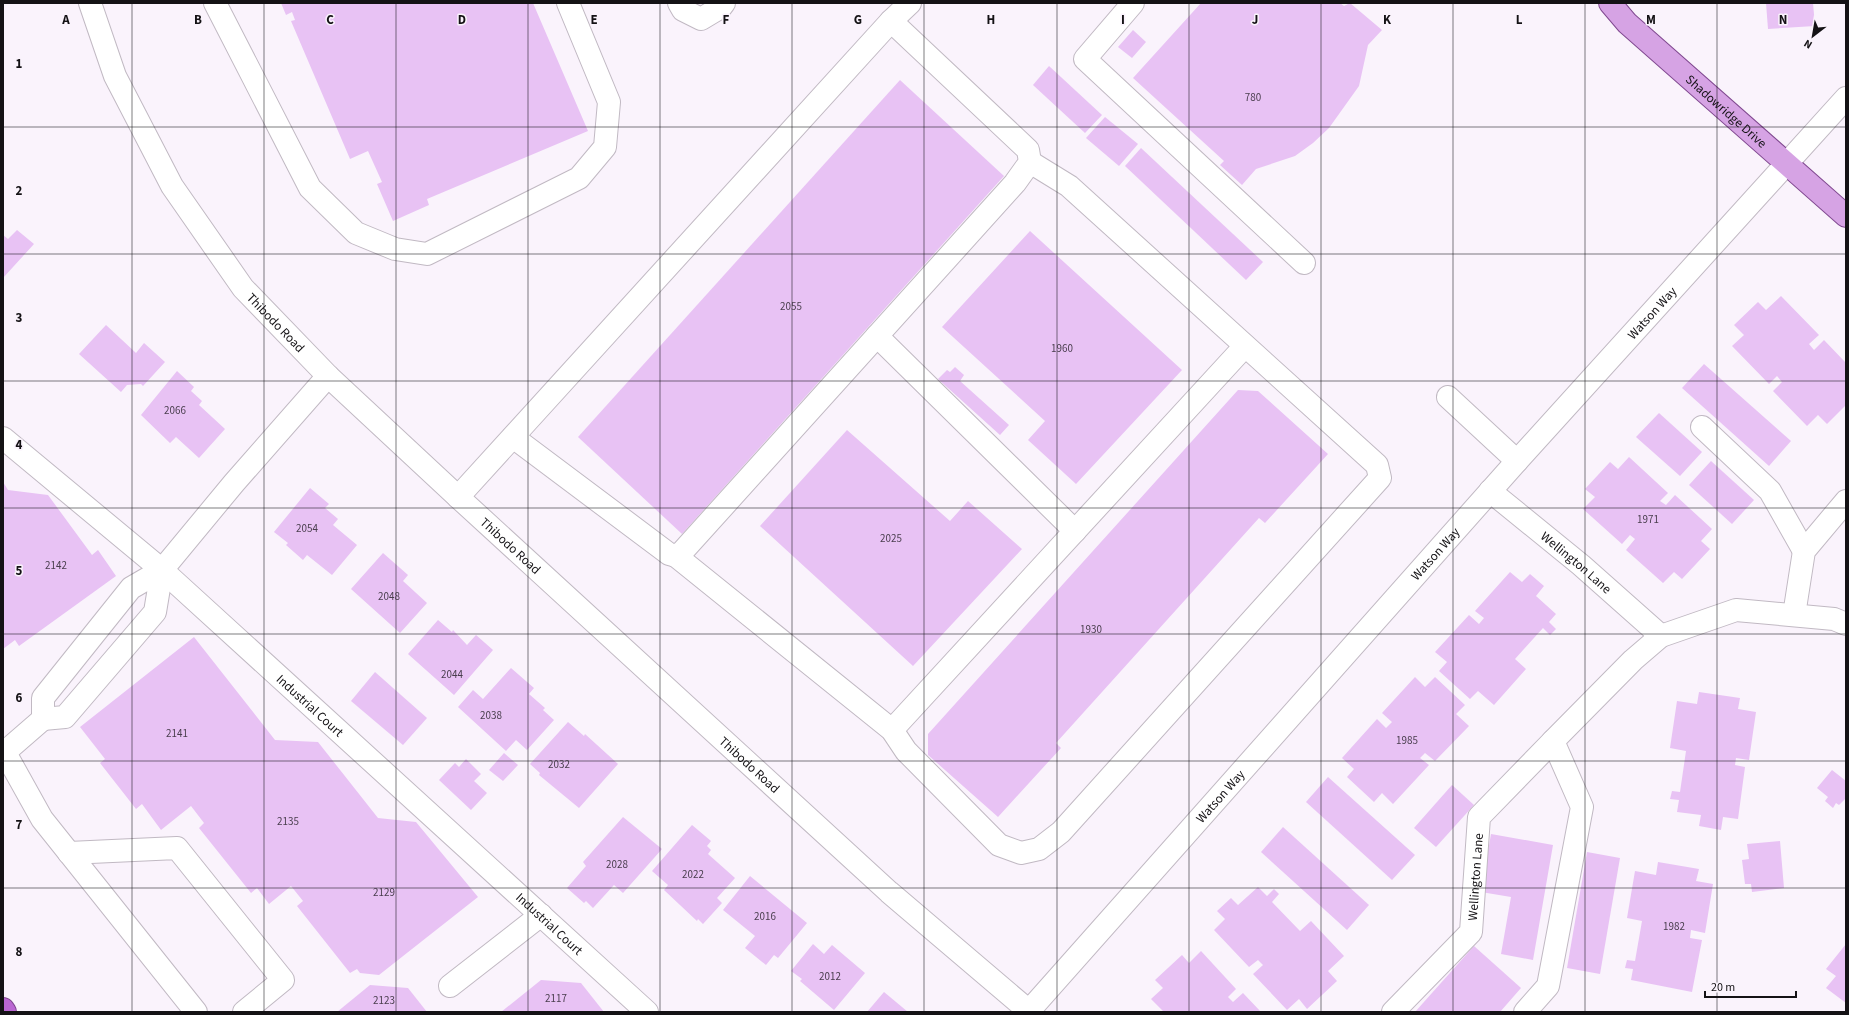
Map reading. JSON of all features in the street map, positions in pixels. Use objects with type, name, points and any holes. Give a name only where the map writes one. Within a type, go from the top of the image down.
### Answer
[{"type":"main road","name":"Shadowridge Drive","points":[[1610,3],[1627,23],[1846,216]]},
{"type":"street","name":"Thibodo Road","points":[[90,3],[115,76],[172,186],[243,288],[328,376],[458,497],[889,892],[1029,1012]]},
{"type":"street","points":[[215,3],[310,188],[356,233],[395,249],[426,254],[579,178],[605,147],[610,102],[568,3]]},
{"type":"street","points":[[679,3],[683,10],[701,19],[721,7],[724,3]]},
{"type":"street","points":[[458,497],[891,21],[910,3]]},
{"type":"street","points":[[1133,3],[1085,59],[1304,263]]},
{"type":"street","points":[[676,556],[682,552],[1015,183],[1030,162],[1028,150],[891,21]]},
{"type":"street","name":"Watson Way","points":[[1029,1012],[1516,461],[1846,98]]},
{"type":"street","points":[[513,437],[669,554],[676,556],[892,730],[906,751],[999,845],[1022,853],[1039,849],[1061,832],[1380,478],[1377,466],[1069,186],[1030,162]]},
{"type":"street","points":[[877,336],[1075,531]]},
{"type":"street","points":[[892,730],[1245,346]]},
{"type":"street","points":[[43,719],[43,698],[131,588],[162,570],[234,484],[328,376]]},
{"type":"street","points":[[1448,397],[1516,461]]},
{"type":"street","points":[[1702,427],[1770,491],[1804,551]]},
{"type":"street","name":"Industrial Court","points":[[3,438],[162,570],[647,1012]]},
{"type":"street","name":"Wellington Lane","points":[[1490,491],[1580,565],[1661,636]]},
{"type":"street","points":[[1794,615],[1804,551],[1846,501]]},
{"type":"street","points":[[162,570],[155,612],[65,717],[43,719],[4,751],[42,819],[196,1012]]},
{"type":"street","name":"Wellington Lane","points":[[1393,1012],[1471,932],[1479,817],[1633,660],[1661,636],[1736,610],[1834,619],[1846,624]]},
{"type":"street","points":[[1524,1012],[1548,986],[1582,807],[1553,741]]},
{"type":"street","points":[[69,853],[177,848],[282,980],[244,1012]]},
{"type":"street","points":[[450,986],[541,915]]},
{"type":"building","points":[[281,3],[533,3],[588,131],[427,199],[429,205],[393,221],[377,184],[382,182],[368,151],[350,159],[291,21],[295,20],[292,12],[286,15]]},
{"type":"building","points":[[1201,3],[1340,3],[1344,6],[1350,3],[1382,30],[1368,45],[1359,86],[1329,128],[1313,143],[1295,156],[1256,169],[1242,185],[1220,165],[1224,161],[1133,78]]},
{"type":"building","points":[[1766,3],[1813,3],[1815,26],[1768,29]]},
{"type":"building","points":[[1133,30],[1146,42],[1132,58],[1118,47]]},
{"type":"building","points":[[1049,66],[1102,115],[1085,133],[1033,85]]},
{"type":"building","points":[[900,80],[1004,176],[682,534],[578,437]]},
{"type":"building","points":[[1105,117],[1138,144],[1119,166],[1086,138]]},
{"type":"building","points":[[1141,148],[1263,262],[1246,280],[1125,166]]},
{"type":"building","points":[[17,230],[34,244],[3,278],[3,235],[8,239]]},
{"type":"building","points":[[1030,231],[1182,370],[1076,484],[1028,440],[1045,421],[942,327]]},
{"type":"building","points":[[1781,296],[1819,335],[1809,344],[1814,350],[1824,340],[1846,363],[1846,405],[1827,424],[1818,415],[1807,426],[1773,391],[1782,382],[1777,376],[1769,384],[1732,346],[1744,335],[1734,325],[1758,302],[1766,310]]},
{"type":"building","points":[[106,325],[136,353],[144,343],[165,362],[143,386],[141,384],[127,385],[121,392],[79,354]]},
{"type":"building","points":[[1704,364],[1791,441],[1769,466],[1682,388]]},
{"type":"building","points":[[955,367],[964,375],[960,381],[1009,425],[1000,435],[938,379],[947,370],[950,372]]},
{"type":"building","points":[[177,371],[194,387],[191,391],[202,401],[199,405],[225,429],[199,458],[176,437],[170,443],[141,415]]},
{"type":"building","points":[[1238,390],[1258,391],[1328,454],[1265,523],[1259,518],[1056,743],[1061,748],[998,817],[928,755],[928,734]]},
{"type":"building","points":[[1659,413],[1702,452],[1680,476],[1636,437]]},
{"type":"building","points":[[847,430],[950,521],[968,501],[1022,549],[913,666],[760,526]]},
{"type":"building","points":[[1629,457],[1668,493],[1660,501],[1666,505],[1675,495],[1712,529],[1701,541],[1710,549],[1682,579],[1674,572],[1663,583],[1626,550],[1635,539],[1630,535],[1622,544],[1583,509],[1595,497],[1585,489],[1610,462],[1618,469]]},
{"type":"building","points":[[1711,461],[1754,500],[1732,524],[1689,485]]},
{"type":"building","points":[[3,482],[8,490],[48,495],[92,555],[98,550],[116,576],[19,646],[15,640],[3,649]]},
{"type":"building","points":[[310,488],[329,504],[325,508],[338,519],[333,525],[357,545],[332,575],[307,555],[303,560],[286,545],[288,543],[274,532]]},
{"type":"building","points":[[383,553],[408,575],[403,581],[427,603],[400,633],[351,589]]},
{"type":"building","points":[[1510,572],[1522,582],[1530,574],[1544,586],[1536,596],[1556,614],[1549,622],[1556,629],[1550,635],[1543,628],[1515,659],[1526,669],[1494,705],[1478,691],[1470,699],[1439,671],[1447,662],[1435,652],[1469,615],[1479,624],[1484,618],[1475,611]]},
{"type":"building","points":[[438,620],[452,632],[453,630],[467,645],[476,635],[493,650],[454,695],[408,654]]},
{"type":"building","points":[[194,637],[275,740],[318,742],[378,818],[416,822],[478,897],[379,975],[360,973],[357,969],[350,973],[297,906],[303,901],[291,886],[269,904],[257,888],[251,893],[199,828],[204,823],[191,806],[161,830],[142,804],[136,809],[100,763],[105,759],[80,727]]},
{"type":"building","points":[[511,668],[534,688],[529,694],[545,708],[543,710],[554,720],[527,750],[516,740],[506,751],[458,707],[473,690],[483,699]]},
{"type":"building","points":[[375,672],[427,718],[403,745],[351,701]]},
{"type":"building","points":[[1415,677],[1425,687],[1435,677],[1465,705],[1456,714],[1469,726],[1435,761],[1425,753],[1420,758],[1429,765],[1393,804],[1382,793],[1374,802],[1347,777],[1354,769],[1342,758],[1377,719],[1386,728],[1392,722],[1382,713]]},
{"type":"building","points":[[1699,692],[1740,698],[1738,709],[1756,712],[1749,760],[1736,758],[1735,765],[1745,767],[1738,819],[1723,817],[1721,830],[1699,826],[1701,815],[1677,812],[1679,800],[1670,799],[1672,791],[1680,792],[1686,751],[1670,748],[1677,701],[1697,704]]},
{"type":"building","points":[[568,722],[584,736],[585,734],[618,764],[579,808],[539,775],[540,773],[530,764]]},
{"type":"building","points":[[504,753],[518,765],[503,781],[489,770]]},
{"type":"building","points":[[466,759],[481,774],[474,781],[487,793],[471,810],[439,780],[455,763],[459,767]]},
{"type":"building","points":[[1832,770],[1846,781],[1846,798],[1839,805],[1836,803],[1833,808],[1825,801],[1828,797],[1817,788]]},
{"type":"building","points":[[1328,777],[1415,855],[1392,880],[1306,802]]},
{"type":"building","points":[[1452,785],[1474,805],[1436,847],[1414,828]]},
{"type":"building","points":[[623,817],[662,849],[623,893],[614,885],[593,908],[586,901],[584,903],[567,888],[586,866],[583,862]]},
{"type":"building","points":[[692,825],[711,841],[707,846],[711,850],[708,854],[735,878],[717,898],[722,903],[703,924],[698,919],[697,921],[664,890],[668,885],[652,871]]},
{"type":"building","points":[[1283,827],[1369,905],[1347,930],[1261,852]]},
{"type":"building","points":[[1491,834],[1553,845],[1533,960],[1501,954],[1511,897],[1481,892]]},
{"type":"building","points":[[1780,841],[1784,888],[1752,892],[1751,884],[1745,884],[1742,860],[1749,859],[1747,844]]},
{"type":"building","points":[[1587,852],[1620,858],[1600,974],[1567,968]]},
{"type":"building","points":[[1658,862],[1699,869],[1696,881],[1713,884],[1705,933],[1691,930],[1690,938],[1702,940],[1692,992],[1631,980],[1633,969],[1625,968],[1627,960],[1635,961],[1642,921],[1627,918],[1635,871],[1656,875]]},
{"type":"building","points":[[750,876],[807,923],[778,958],[774,955],[766,965],[745,948],[755,936],[723,910]]},
{"type":"building","points":[[1258,887],[1267,896],[1274,889],[1279,894],[1272,902],[1300,931],[1311,921],[1344,956],[1328,971],[1337,981],[1307,1009],[1299,999],[1287,1010],[1253,974],[1263,965],[1258,960],[1249,967],[1214,930],[1225,919],[1217,911],[1231,898],[1238,905]]},
{"type":"building","points":[[813,944],[824,954],[832,945],[865,973],[834,1010],[800,981],[802,979],[791,971]]},
{"type":"building","points":[[1846,944],[1846,1003],[1826,988],[1836,976],[1826,969]]},
{"type":"building","points":[[1474,946],[1521,988],[1500,1012],[1415,1012]]},
{"type":"building","points":[[1201,951],[1236,989],[1228,997],[1233,1002],[1243,993],[1261,1012],[1164,1012],[1151,999],[1163,988],[1155,980],[1182,955],[1189,963]]},
{"type":"building","points":[[541,980],[581,983],[604,1012],[501,1012]]},
{"type":"building","points":[[370,985],[408,988],[427,1012],[337,1012]]},
{"type":"building","points":[[884,992],[908,1012],[867,1012]]}]
